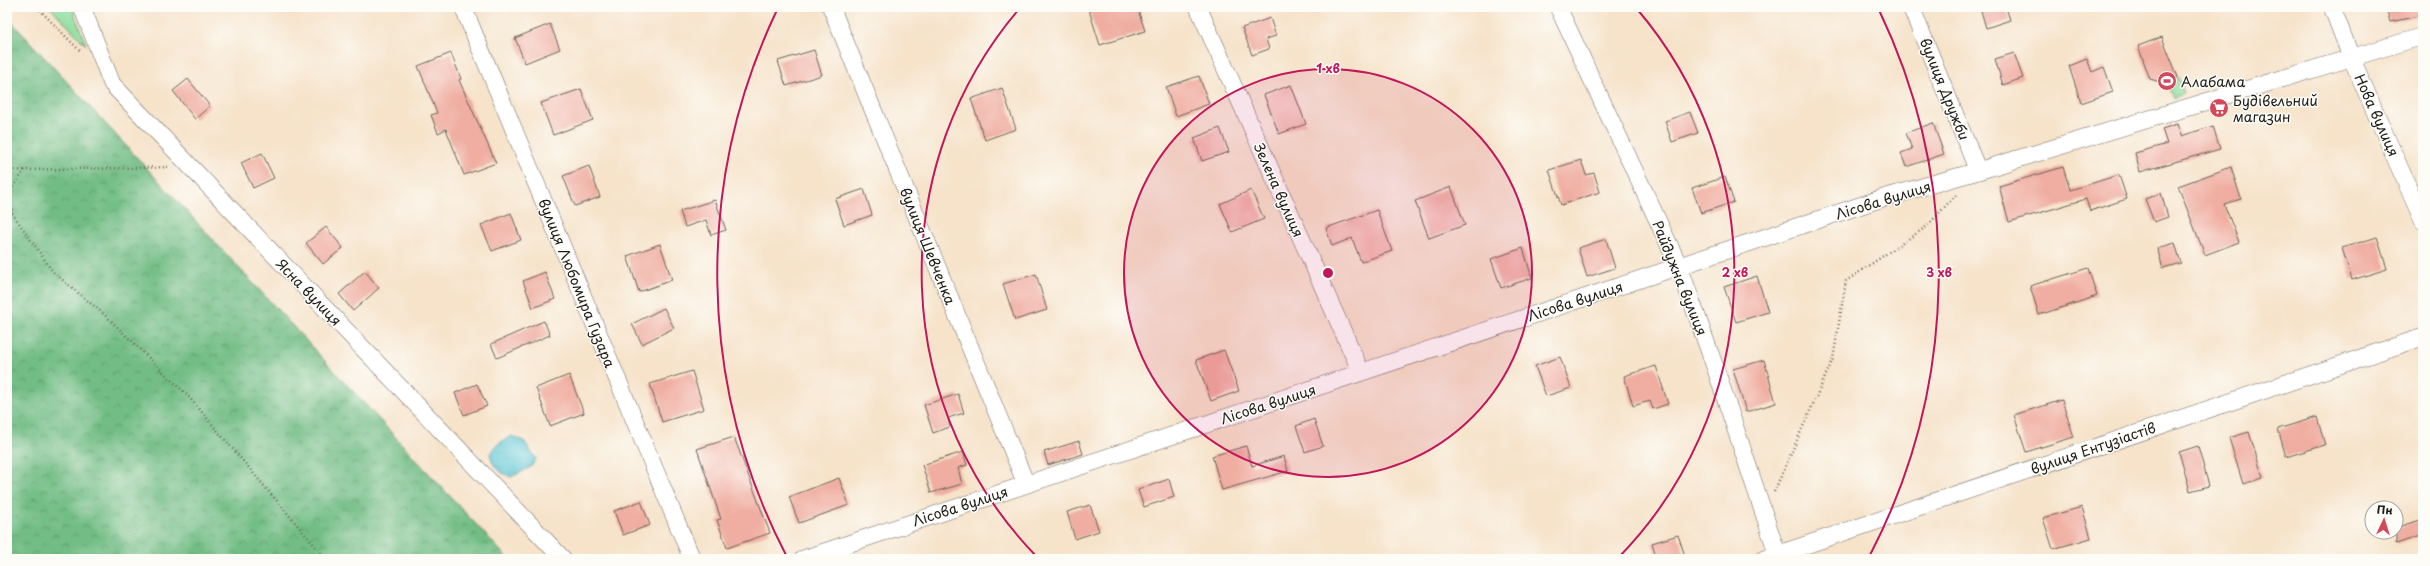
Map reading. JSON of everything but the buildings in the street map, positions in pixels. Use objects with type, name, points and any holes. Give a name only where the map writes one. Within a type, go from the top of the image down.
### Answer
[{"type":"street","name":"Ясна вулиця","points":[[82,7],[112,84],[563,559]]},
{"type":"street","name":"вулиця Любомира Гузара","points":[[463,7],[692,559]]},
{"type":"street","name":"вулиця Шевченка","points":[[831,7],[1026,484]]},
{"type":"street","name":"Зелена вулиця","points":[[1198,7],[1361,372]]},
{"type":"street","name":"Райдужна вулиця","points":[[1558,7],[1678,266],[1716,367],[1764,515],[1773,557]]},
{"type":"street","name":"вулиця Дружби","points":[[1912,7],[1978,172]]},
{"type":"street","name":"Нова вулиця","points":[[2332,7],[2351,57],[2423,221]]},
{"type":"street","name":"Лісова вулиця","points":[[803,559],[1880,199],[1978,172],[2423,36]]},
{"type":"street","name":"вулиця Ентузіастів","points":[[1773,557],[2423,337]]},
{"type":"path","points":[[37,7],[85,57]]},
{"type":"path","points":[[7,171],[76,167],[111,170],[190,166]]},
{"type":"path","points":[[25,170],[10,191],[12,213],[53,272],[106,316],[188,396],[326,559]]},
{"type":"path","points":[[1764,515],[1833,359],[1846,281],[1926,227],[1957,194]]},
{"type":"green space","points":[[50,7],[72,7],[86,45]]},
{"type":"green space","points":[[7,17],[508,559],[7,559]]},
{"type":"green space","points":[[2178,77],[2184,94],[2173,98],[2167,81]]},
{"type":"water","points":[[511,436],[524,441],[536,459],[531,467],[511,477],[502,473],[494,466],[490,453],[498,444]]},
{"type":"place","name":"Алабама","points":[[2167,81]]},
{"type":"place","name":"Будівельний магазин","points":[[2219,108]]}]
